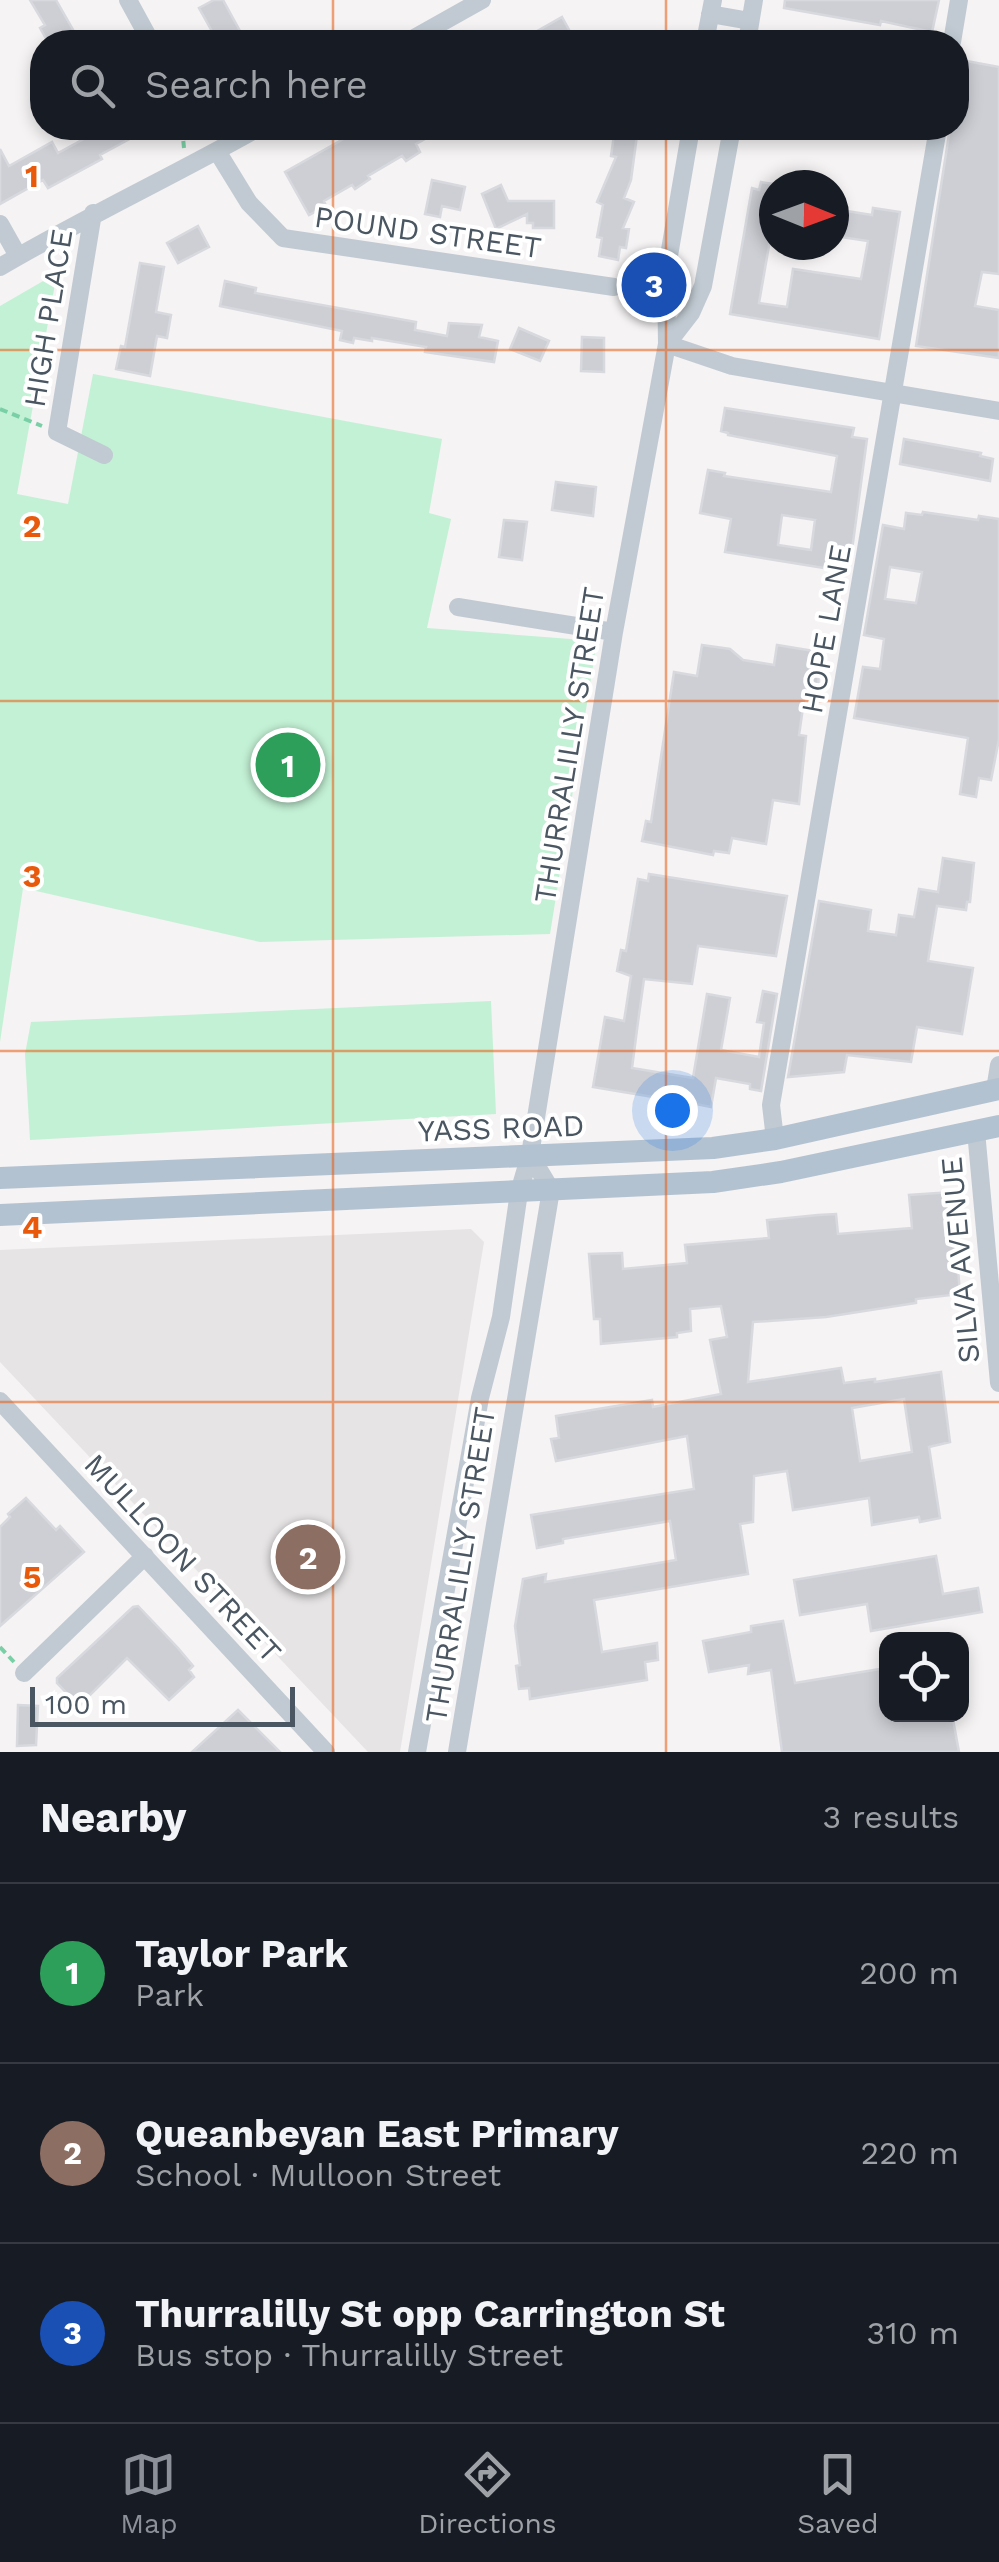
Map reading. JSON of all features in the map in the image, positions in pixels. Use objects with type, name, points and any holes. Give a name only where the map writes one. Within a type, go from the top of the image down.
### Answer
[{"type":"main road","name":"YASS ROAD","points":[[0,1178],[713,1148],[775,1140],[997,1090]]},
{"type":"main road","points":[[988,1129],[997,1090]]},
{"type":"main road","name":"YASS ROAD","points":[[0,1215],[744,1179],[988,1129]]},
{"type":"street","points":[[128,0],[144,30]]},
{"type":"street","points":[[428,30],[482,0]]},
{"type":"street","points":[[749,30],[754,0]]},
{"type":"street","points":[[954,30],[959,0]]},
{"type":"street","points":[[711,7],[750,21]]},
{"type":"street","points":[[0,267],[93,213],[237,140]]},
{"type":"street","name":"THURRALILLY STREET","points":[[417,1752],[480,1398],[504,1305],[614,632],[667,344],[666,273],[689,140]]},
{"type":"street","name":"THURRALILLY STREET","points":[[667,344],[691,313],[703,286],[730,140]]},
{"type":"street","name":"HOPE LANE","points":[[775,1140],[771,1105],[936,140]]},
{"type":"street","name":"POUND STREET","points":[[218,151],[249,203],[283,238],[614,287]]},
{"type":"street","name":"HIGH PLACE","points":[[57,432],[93,213]]},
{"type":"street","points":[[0,224],[18,256]]},
{"type":"street","points":[[667,344],[720,364],[999,411]]},
{"type":"street","points":[[57,432],[104,456]]},
{"type":"street","points":[[458,607],[614,632]]},
{"type":"street","points":[[997,1090],[999,1065]]},
{"type":"street","name":"SILVA AVENUE","points":[[988,1129],[999,1383]]},
{"type":"street","points":[[530,1155],[550,1190]]},
{"type":"street","name":"THURRALILLY STREET","points":[[457,1752],[550,1190]]},
{"type":"street","name":"MULLOON STREET","points":[[0,1401],[326,1752]]},
{"type":"street","points":[[24,1673],[144,1556]]},
{"type":"path","points":[[0,409],[57,432]]},
{"type":"shaded area","points":[[471,1229],[484,1242],[400,1752],[368,1752],[0,1362],[0,1250]]},
{"type":"green space","points":[[57,273],[17,494],[68,504],[93,374],[442,439],[429,513],[451,519],[427,628],[597,641],[550,934],[260,942],[23,888],[0,1042],[0,306]]},
{"type":"green space","points":[[491,1001],[496,1114],[30,1140],[25,1054],[31,1022]]},
{"type":"building","points":[[30,0],[56,0],[73,30],[41,30],[45,25]]},
{"type":"building","points":[[223,0],[239,30],[211,30],[199,8]]},
{"type":"building","points":[[785,0],[939,0],[932,30],[784,8]]},
{"type":"building","points":[[562,17],[569,30],[539,30]]},
{"type":"building","points":[[969,61],[999,67],[999,274],[982,272],[975,306],[999,310],[999,358],[916,346],[948,140],[969,140]]},
{"type":"building","points":[[82,140],[128,140],[48,188],[43,180],[0,204],[0,149],[9,166],[52,142],[58,153]]},
{"type":"building","points":[[342,140],[423,140],[416,144],[420,152],[406,161],[402,156],[368,176],[370,179],[355,189],[352,185],[324,201],[326,206],[309,215],[285,172]]},
{"type":"building","points":[[613,140],[636,140],[631,180],[624,198],[634,202],[623,228],[629,229],[626,248],[620,247],[618,260],[599,256],[602,238],[597,237],[603,205],[597,202],[616,157],[611,156]]},
{"type":"building","points":[[432,180],[465,187],[460,210],[442,206],[440,217],[425,214]]},
{"type":"building","points":[[501,185],[508,201],[554,201],[554,228],[533,228],[533,223],[527,223],[527,214],[496,229],[482,194]]},
{"type":"building","points":[[752,188],[759,190],[759,260],[766,260],[759,303],[787,307],[793,269],[861,279],[868,241],[849,238],[849,211],[872,215],[873,208],[900,212],[879,339],[730,314]]},
{"type":"building","points":[[198,226],[209,247],[178,263],[167,243]]},
{"type":"building","points":[[140,263],[164,267],[156,312],[171,315],[167,338],[157,336],[150,376],[116,369],[121,346],[125,347]]},
{"type":"building","points":[[225,281],[256,288],[255,293],[416,322],[415,330],[447,336],[449,323],[482,325],[479,337],[498,341],[494,362],[425,352],[426,347],[372,338],[354,338],[353,343],[340,340],[342,331],[220,306]]},
{"type":"building","points":[[519,328],[549,341],[540,361],[510,349]]},
{"type":"building","points":[[582,337],[604,338],[604,372],[581,371]]},
{"type":"building","points":[[725,408],[854,428],[852,437],[867,439],[849,572],[725,552],[731,519],[700,513],[708,470],[725,473],[724,476],[831,492],[837,456],[721,431]],"holes":[[[782,515],[815,520],[811,550],[778,545]]]},
{"type":"building","points":[[904,439],[981,453],[980,456],[993,459],[990,481],[900,464]]},
{"type":"building","points":[[556,482],[596,487],[593,516],[552,510]]},
{"type":"building","points":[[923,512],[999,519],[999,739],[991,780],[979,778],[976,797],[960,794],[968,738],[854,718],[863,667],[880,669],[884,639],[864,635],[883,525],[904,529],[906,513]],"holes":[[[890,567],[922,572],[916,603],[885,599]]]},
{"type":"building","points":[[504,520],[527,522],[522,560],[499,557]]},
{"type":"building","points":[[702,645],[730,649],[743,660],[774,665],[777,645],[820,652],[818,689],[806,687],[799,735],[806,736],[799,804],[773,800],[766,844],[732,838],[729,853],[714,851],[713,855],[642,841],[646,821],[651,822],[674,672],[697,676]]},
{"type":"building","points":[[943,858],[974,863],[966,910],[937,906],[928,961],[973,968],[962,1034],[917,1027],[911,1062],[847,1055],[844,1072],[788,1077],[819,901],[871,910],[868,931],[896,935],[899,915],[914,917],[919,889],[938,892]]},
{"type":"building","points":[[649,874],[787,896],[776,956],[698,946],[692,984],[644,979],[638,1022],[632,1068],[693,1078],[707,994],[730,998],[721,1050],[759,1057],[764,1023],[757,1022],[763,991],[777,994],[761,1091],[750,1089],[750,1084],[716,1078],[711,1107],[681,1101],[679,1110],[664,1107],[665,1101],[653,1097],[593,1087],[605,1017],[624,1021],[631,976],[617,971],[621,950],[626,951],[638,879],[648,881]]},
{"type":"building","points":[[952,1192],[960,1294],[826,1317],[753,1322],[748,1382],[841,1368],[844,1383],[941,1372],[950,1442],[929,1447],[940,1518],[920,1522],[919,1517],[872,1525],[869,1498],[793,1510],[787,1471],[754,1476],[753,1522],[740,1524],[748,1574],[594,1600],[602,1652],[657,1643],[658,1660],[645,1662],[647,1680],[530,1699],[529,1688],[519,1689],[516,1666],[520,1665],[515,1626],[523,1579],[546,1574],[545,1582],[676,1560],[670,1521],[563,1539],[563,1543],[537,1548],[531,1515],[694,1489],[687,1436],[556,1461],[551,1439],[559,1438],[556,1416],[652,1400],[653,1407],[721,1394],[710,1340],[727,1337],[721,1306],[690,1309],[691,1331],[677,1333],[677,1337],[601,1344],[600,1319],[594,1319],[589,1254],[622,1253],[623,1269],[687,1263],[685,1245],[769,1238],[767,1220],[818,1215],[836,1214],[838,1234],[912,1228],[909,1195]],"holes":[[[904,1399],[912,1452],[860,1461],[852,1408]]]},
{"type":"building","points":[[26,1498],[84,1552],[0,1626],[0,1527]]},
{"type":"building","points":[[936,1556],[943,1594],[978,1588],[982,1612],[871,1631],[867,1604],[800,1615],[794,1580]]},
{"type":"building","points":[[138,1606],[193,1666],[189,1670],[194,1677],[169,1700],[127,1658],[79,1706],[57,1683],[57,1678]]},
{"type":"building","points":[[783,1621],[795,1683],[879,1669],[879,1722],[953,1722],[959,1752],[782,1752],[771,1670],[748,1674],[749,1665],[709,1672],[703,1641],[751,1632],[751,1626]]},
{"type":"building","points":[[18,1705],[38,1706],[36,1745],[17,1746]]},
{"type":"building","points":[[238,1710],[280,1752],[192,1752]]},
{"type":"place","name":"Thurralilly St opp Carrington St","points":[[654,285]]},
{"type":"place","name":"Taylor Park","points":[[288,765]]},
{"type":"place","name":"Queanbeyan East Primary","points":[[308,1557]]}]
